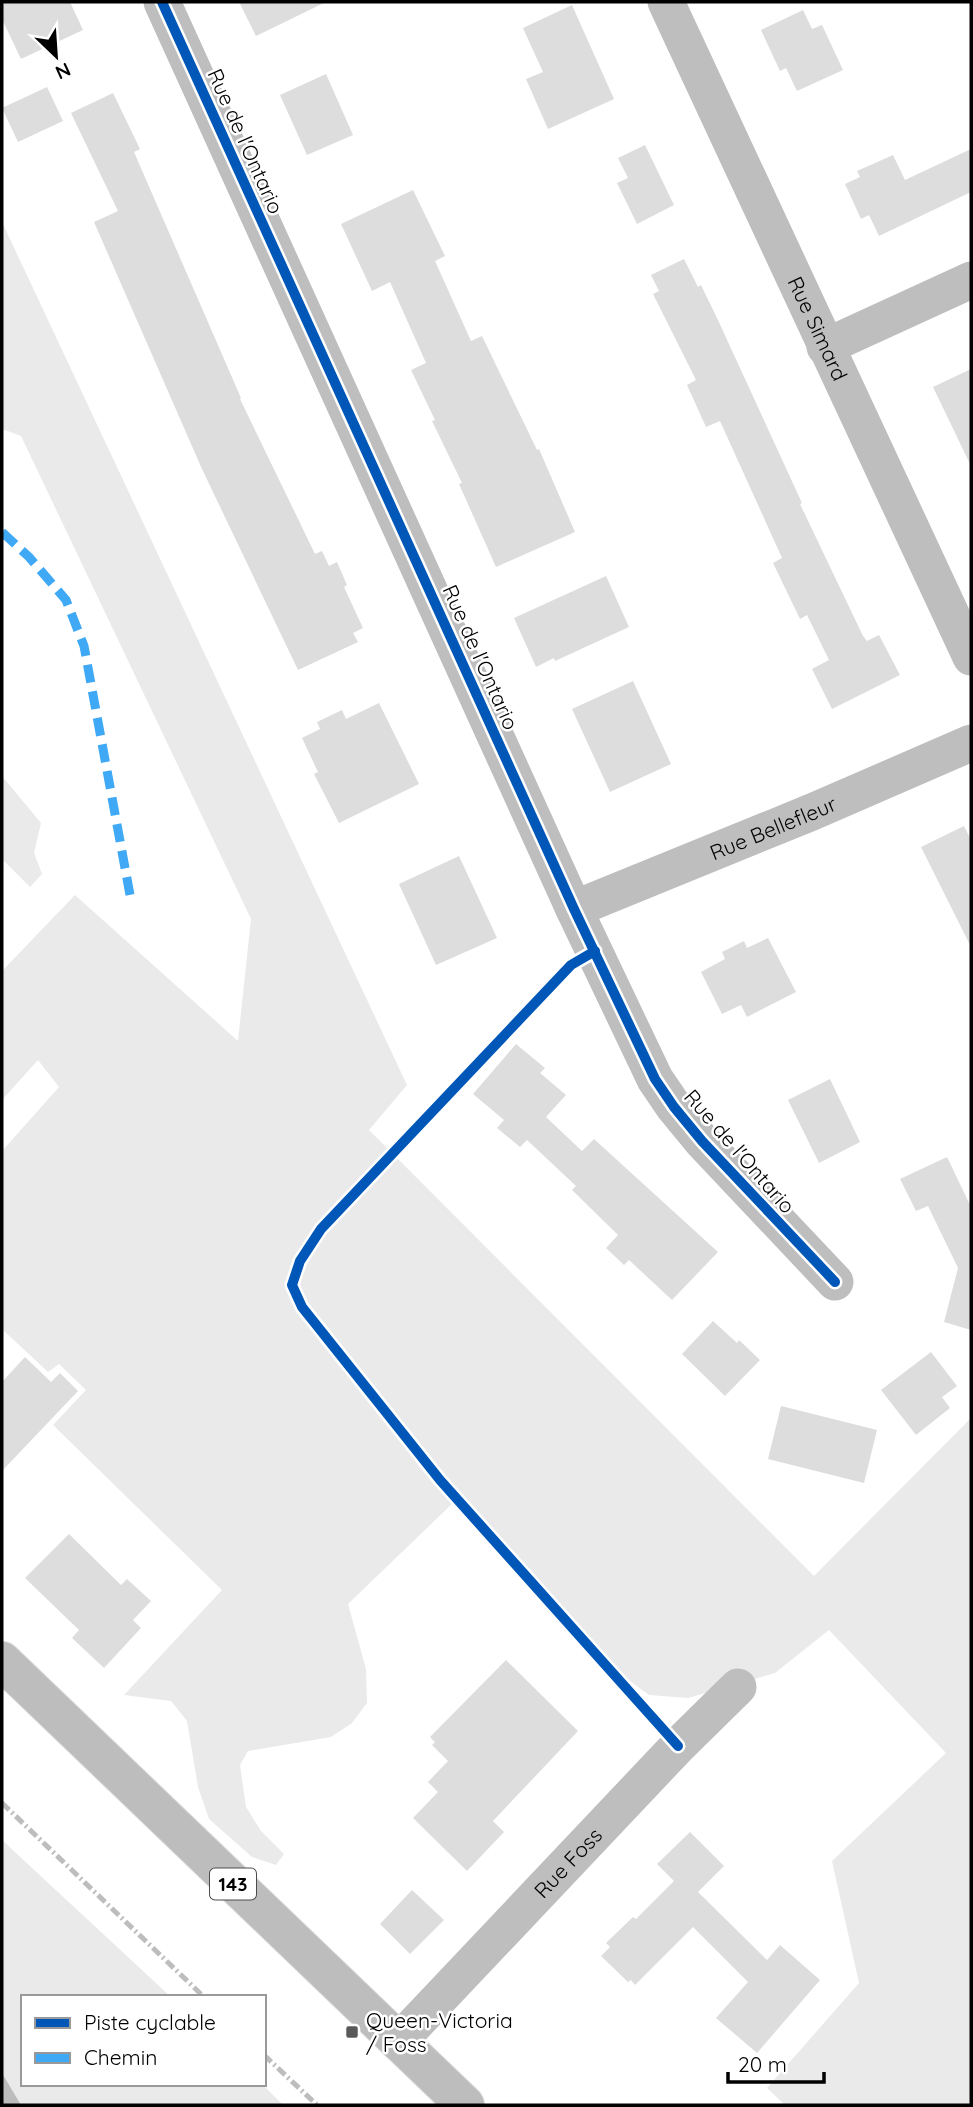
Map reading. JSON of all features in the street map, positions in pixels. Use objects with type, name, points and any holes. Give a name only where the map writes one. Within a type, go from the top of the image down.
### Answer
[{"type":"main road","name":"143","points":[[2,1661],[465,2105]]},
{"type":"street","name":"Rue de l'Ontario","points":[[162,2],[574,909],[655,1079],[674,1107],[769,1214],[835,1282]]},
{"type":"street","name":"Rue Simard","points":[[666,2],[971,657]]},
{"type":"street","points":[[825,347],[971,280]]},
{"type":"street","name":"Rue Bellefleur","points":[[574,909],[812,812],[971,743]]},
{"type":"street","name":"Rue Foss","points":[[398,2042],[668,1756],[738,1687]]},
{"type":"shaded area","points":[[2,222],[407,1085],[369,1130],[814,1576],[971,1418],[971,2105],[785,2105],[767,2088],[859,1983],[832,1861],[946,1753],[829,1630],[775,1673],[688,1698],[649,1695],[571,1638],[453,1503],[348,1604],[366,1669],[367,1703],[352,1723],[331,1737],[248,1751],[240,1765],[246,1807],[261,1831],[284,1854],[276,1865],[252,1857],[209,1819],[198,1787],[187,1721],[171,1701],[124,1695],[222,1590],[53,1425],[86,1390],[59,1364],[48,1372],[2,1329],[2,1151],[59,1087],[38,1060],[2,1100],[2,971],[75,895],[238,1041],[251,919],[21,436],[2,429]]},
{"type":"shaded area","points":[[2,776],[41,823],[34,853],[42,874],[30,887],[2,859]]},
{"type":"shaded area","points":[[2,1840],[169,1995],[21,1995],[21,2086],[264,2086],[283,2105],[21,2105],[2,2073]]},
{"type":"shaded area","points":[[2,2073],[21,2105],[2,2105]]},
{"type":"building","points":[[2,2],[70,2],[83,30],[21,59],[2,19]]},
{"type":"building","points":[[239,2],[326,2],[256,36]]},
{"type":"building","points":[[572,5],[614,99],[548,129],[526,79],[543,72],[523,28]]},
{"type":"building","points":[[803,10],[812,29],[822,25],[843,70],[797,91],[786,68],[780,71],[761,30]]},
{"type":"building","points":[[326,74],[353,135],[307,155],[280,95]]},
{"type":"building","points":[[47,87],[63,121],[18,142],[2,108]]},
{"type":"building","points":[[113,93],[140,149],[134,152],[240,399],[315,554],[322,551],[329,566],[337,562],[347,585],[344,587],[363,628],[353,633],[358,642],[298,670],[202,469],[94,222],[118,211],[71,113]]},
{"type":"building","points":[[645,145],[674,205],[637,224],[617,183],[628,178],[618,158]]},
{"type":"building","points":[[971,149],[971,192],[879,236],[869,215],[861,219],[845,184],[860,177],[857,171],[893,155],[905,180]]},
{"type":"building","points":[[413,190],[445,256],[435,261],[471,341],[482,336],[537,450],[539,449],[575,532],[496,567],[459,484],[462,483],[432,421],[435,420],[411,370],[426,363],[390,282],[372,291],[341,224]]},
{"type":"building","points":[[684,259],[698,287],[701,285],[717,318],[802,503],[800,504],[863,636],[867,641],[879,635],[900,675],[832,709],[812,669],[829,660],[807,615],[800,619],[773,563],[782,558],[720,421],[706,427],[687,385],[696,380],[653,294],[659,291],[651,275]]},
{"type":"building","points":[[971,369],[971,466],[933,387]]},
{"type":"building","points":[[606,576],[629,627],[536,667],[514,618]]},
{"type":"building","points":[[633,681],[671,764],[610,792],[572,709]]},
{"type":"building","points":[[379,703],[419,784],[339,823],[314,774],[318,772],[302,738],[320,729],[317,722],[342,710],[346,719]]},
{"type":"building","points":[[964,826],[971,840],[971,947],[921,847]]},
{"type":"building","points":[[459,856],[497,938],[436,965],[399,884]]},
{"type":"building","points":[[768,938],[796,992],[747,1017],[741,1005],[722,1014],[701,972],[725,959],[722,952],[744,941],[747,948]]},
{"type":"building","points":[[516,1044],[545,1068],[540,1073],[566,1095],[546,1117],[582,1151],[594,1139],[718,1252],[672,1300],[629,1260],[624,1265],[606,1248],[618,1235],[572,1190],[576,1186],[527,1140],[520,1147],[497,1128],[504,1120],[473,1094]]},
{"type":"building","points":[[830,1079],[860,1142],[819,1163],[788,1100]]},
{"type":"building","points":[[947,1157],[971,1207],[971,1330],[944,1322],[958,1268],[928,1206],[916,1211],[900,1179]]},
{"type":"building","points":[[713,1321],[760,1360],[725,1396],[682,1354]]},
{"type":"building","points":[[931,1352],[957,1386],[942,1397],[950,1408],[916,1435],[881,1390]]},
{"type":"building","points":[[25,1357],[51,1382],[60,1373],[78,1391],[2,1471],[2,1382]]},
{"type":"building","points":[[781,1406],[877,1430],[864,1483],[768,1459]]},
{"type":"building","points":[[69,1534],[121,1585],[127,1579],[151,1601],[133,1620],[141,1628],[104,1668],[72,1638],[79,1630],[25,1578]]},
{"type":"building","points":[[506,1660],[578,1731],[493,1821],[504,1832],[467,1871],[413,1818],[438,1792],[428,1782],[448,1761],[432,1745],[435,1742],[430,1737]]},
{"type":"building","points":[[690,1832],[724,1866],[698,1892],[767,1960],[780,1945],[820,1980],[757,2053],[716,2018],[748,1982],[693,1927],[635,1985],[631,1980],[628,1982],[601,1956],[610,1947],[606,1943],[633,1917],[636,1919],[674,1881],[657,1864]]},
{"type":"building","points":[[412,1890],[444,1920],[410,1954],[380,1924]]},
{"type":"railway","points":[[2,1803],[202,1995]]},
{"type":"railway","points":[[266,2057],[317,2105]]},
{"type":"marked path","points":[[2,532],[29,557],[66,600],[84,646],[130,895]]},
{"type":"cycle path","points":[[162,2],[574,909],[655,1079],[702,1141],[835,1282]]},
{"type":"cycle path","points":[[595,951],[571,965],[321,1229],[300,1261],[292,1285],[302,1307],[440,1480],[678,1746]]},
{"type":"place","name":"Queen-Victoria / Foss","points":[[352,2032]]}]
